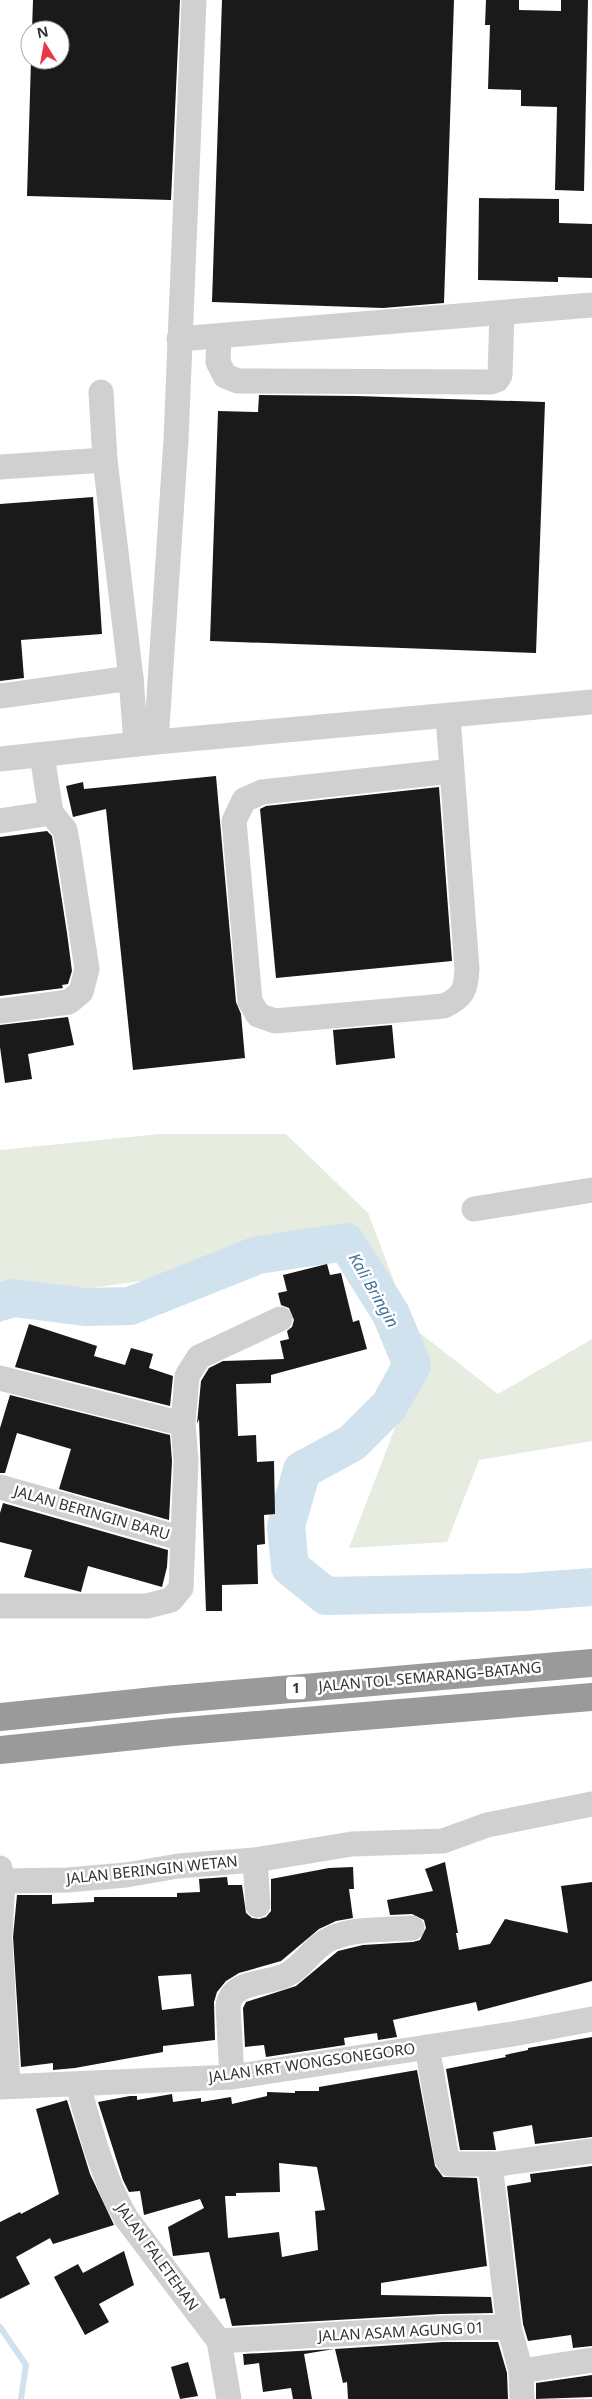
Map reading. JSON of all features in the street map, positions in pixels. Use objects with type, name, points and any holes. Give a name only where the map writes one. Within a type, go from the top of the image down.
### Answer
[{"type":"highway","name":"JALAN TOL SEMARANG–BATANG","points":[[0,1717],[164,1700],[592,1663]]},
{"type":"highway","name":"1","points":[[0,1750],[173,1732],[592,1697]]},
{"type":"street","points":[[146,743],[176,440],[194,0]]},
{"type":"street","points":[[180,339],[219,338],[592,305]]},
{"type":"street","points":[[219,338],[218,362],[225,376],[238,381],[491,382],[497,380],[500,375],[502,313]]},
{"type":"street","points":[[101,392],[105,460],[132,678],[146,743]]},
{"type":"street","points":[[0,467],[105,460]]},
{"type":"street","points":[[0,696],[132,678]]},
{"type":"street","points":[[0,759],[146,743],[448,717],[592,702]]},
{"type":"street","points":[[448,717],[467,969],[466,984],[458,1000],[444,1006],[275,1021],[258,1015],[250,1001],[234,821],[244,800],[262,792],[452,771]]},
{"type":"street","points":[[0,1011],[69,1002],[82,992],[87,969],[65,830],[51,813],[42,755]]},
{"type":"street","points":[[0,821],[51,813]]},
{"type":"street","points":[[474,1209],[592,1190]]},
{"type":"street","name":"JALAN BERINGIN BARU","points":[[0,1606],[147,1606],[171,1600],[181,1588],[186,1462],[184,1424],[187,1376],[200,1357],[280,1319]]},
{"type":"street","points":[[0,1378],[184,1424]]},
{"type":"street","name":"JALAN BERINGIN BARU","points":[[0,1487],[183,1538]]},
{"type":"street","points":[[255,1860],[352,1844],[443,1841],[487,1825],[592,1804]]},
{"type":"street","name":"JALAN BERINGIN WETAN","points":[[1,1883],[126,1875],[178,1866],[255,1860],[258,1905]]},
{"type":"street","points":[[0,1933],[1,1883]]},
{"type":"street","points":[[232,2077],[228,2006],[229,1998],[236,1989],[289,1974],[318,1945],[332,1938],[345,1934],[412,1928]]},
{"type":"street","points":[[0,1941],[4,2086]]},
{"type":"street","name":"JALAN KRT WONGSONEGORO","points":[[4,2086],[232,2077],[592,2019]]},
{"type":"street","points":[[427,2047],[448,2162],[490,2164],[592,2151]]},
{"type":"street","name":"JALAN FALETEHAN","points":[[78,2084],[89,2126],[114,2197],[126,2218],[219,2341],[229,2399]]},
{"type":"street","points":[[490,2164],[509,2327],[521,2371],[522,2399]]},
{"type":"street","name":"JALAN ASAM AGUNG 01","points":[[219,2341],[432,2329],[509,2327]]},
{"type":"street","points":[[521,2371],[592,2360]]},
{"type":"shaded area","points":[[160,1134],[286,1134],[368,1213],[411,1326],[498,1394],[592,1339],[592,1441],[479,1460],[447,1542],[349,1548],[401,1412],[387,1335],[342,1264],[325,1251],[277,1247],[174,1276],[30,1297],[0,1323],[0,1150]]},
{"type":"building","points":[[33,0],[180,0],[171,200],[27,196],[31,70],[70,70],[70,20],[32,20]]},
{"type":"building","points":[[222,0],[454,0],[444,303],[383,308],[212,302]]},
{"type":"building","points":[[486,0],[519,0],[519,10],[561,11],[561,0],[588,0],[584,191],[555,190],[557,107],[521,106],[521,90],[488,89],[490,25],[485,25]]},
{"type":"building","points":[[479,198],[559,199],[559,223],[592,224],[592,278],[558,277],[558,282],[478,280]]},
{"type":"building","points":[[259,395],[545,402],[536,653],[210,641],[218,411],[258,412]]},
{"type":"building","points":[[93,497],[102,634],[21,640],[24,678],[0,681],[0,504]]},
{"type":"building","points":[[216,776],[236,1002],[241,1014],[245,1058],[133,1070],[106,809],[73,817],[66,786],[83,782],[84,789]]},
{"type":"building","points":[[439,787],[452,961],[276,978],[260,809],[266,806]]},
{"type":"building","points":[[47,831],[52,836],[72,971],[68,984],[62,985],[63,988],[0,996],[0,837]]},
{"type":"building","points":[[68,1017],[74,1045],[28,1054],[32,1079],[5,1083],[0,1047],[0,1025]]},
{"type":"building","points":[[392,1025],[395,1058],[336,1065],[333,1030]]},
{"type":"building","points":[[327,1264],[330,1275],[341,1273],[353,1322],[359,1320],[367,1349],[271,1375],[271,1383],[236,1384],[238,1436],[256,1435],[257,1462],[274,1461],[275,1514],[264,1515],[265,1544],[257,1545],[258,1584],[222,1585],[222,1611],[206,1611],[199,1419],[197,1424],[201,1381],[209,1368],[223,1361],[284,1359],[280,1341],[289,1339],[287,1331],[292,1327],[294,1320],[289,1308],[281,1305],[278,1293],[287,1291],[283,1275]]},
{"type":"building","points":[[29,1324],[97,1346],[94,1356],[125,1365],[131,1348],[153,1354],[149,1368],[173,1376],[170,1406],[15,1367]]},
{"type":"building","points":[[10,1395],[170,1435],[172,1461],[169,1520],[59,1489],[71,1449],[17,1433],[5,1473],[0,1473],[0,1428]]},
{"type":"building","points":[[3,1503],[168,1550],[167,1567],[162,1587],[88,1566],[81,1592],[24,1577],[32,1550],[0,1542],[0,1513]]},
{"type":"building","points":[[445,1862],[458,1933],[456,1933],[459,1950],[490,1944],[505,1919],[568,1933],[561,1886],[592,1882],[592,1981],[478,2011],[476,2002],[393,2020],[397,2037],[378,2040],[377,2033],[344,2038],[345,2045],[266,2057],[264,2045],[245,2047],[243,2008],[246,2002],[296,1986],[338,1951],[363,1945],[420,1940],[426,1928],[424,1920],[412,1914],[390,1915],[387,1900],[433,1891],[425,1869]]},
{"type":"building","points":[[353,1867],[354,1889],[349,1889],[353,1918],[336,1921],[319,1929],[281,1961],[239,1973],[226,1981],[217,1992],[214,2002],[215,2040],[163,2046],[163,2052],[75,2068],[53,2070],[53,2063],[21,2067],[13,1937],[17,1895],[52,1895],[52,1904],[94,1902],[94,1897],[177,1897],[177,1893],[200,1892],[199,1879],[227,1877],[228,1885],[242,1885],[246,1913],[252,1918],[259,1919],[266,1917],[271,1911],[271,1879],[329,1868]],"holes":[[[191,1974],[194,2006],[162,2010],[158,1976]]]},
{"type":"building","points":[[592,2037],[592,2137],[535,2144],[532,2125],[493,2132],[496,2150],[460,2150],[446,2069],[506,2057],[505,2055],[528,2050],[528,2048]]},
{"type":"building","points":[[417,2070],[435,2166],[443,2177],[477,2178],[487,2266],[381,2283],[381,2295],[491,2297],[493,2313],[441,2314],[232,2326],[225,2298],[220,2299],[209,2252],[173,2256],[168,2227],[204,2208],[200,2199],[144,2215],[140,2191],[129,2192],[123,2180],[98,2102],[130,2096],[137,2096],[137,2100],[172,2094],[173,2102],[201,2098],[201,2102],[231,2097],[232,2104],[267,2096],[267,2092],[295,2093],[295,2091],[319,2091],[319,2087]],"holes":[[[279,2163],[317,2167],[325,2210],[315,2211],[318,2250],[282,2257],[279,2232],[228,2238],[225,2196],[236,2196],[236,2193],[280,2192]]]},
{"type":"building","points":[[67,2100],[90,2174],[114,2225],[53,2244],[50,2238],[16,2257],[30,2284],[0,2299],[0,2222],[20,2212],[21,2214],[59,2194],[36,2109]]},
{"type":"building","points":[[592,2166],[592,2346],[573,2348],[571,2335],[528,2341],[523,2324],[507,2186],[531,2182],[530,2174]]},
{"type":"building","points":[[124,2251],[134,2285],[99,2304],[109,2322],[85,2335],[54,2277],[78,2264],[83,2273]]},
{"type":"building","points":[[443,2342],[498,2342],[507,2373],[508,2399],[348,2399],[347,2382],[343,2383],[335,2349]]},
{"type":"building","points":[[334,2349],[304,2354],[312,2399],[293,2399],[291,2388],[263,2392],[259,2363],[244,2365],[243,2354]]},
{"type":"building","points":[[188,2362],[198,2396],[180,2399],[171,2367]]},
{"type":"building","points":[[592,2375],[592,2397],[536,2399],[536,2383]]},
{"type":"waterway","name":"Kali Bringin","points":[[0,1302],[14,1298],[85,1307],[130,1306],[258,1255],[346,1242],[391,1314],[412,1365],[389,1406],[352,1443],[302,1470],[286,1526],[290,1567],[326,1596],[524,1592],[592,1587]]},
{"type":"waterway","points":[[0,2327],[26,2365],[21,2399]]}]
